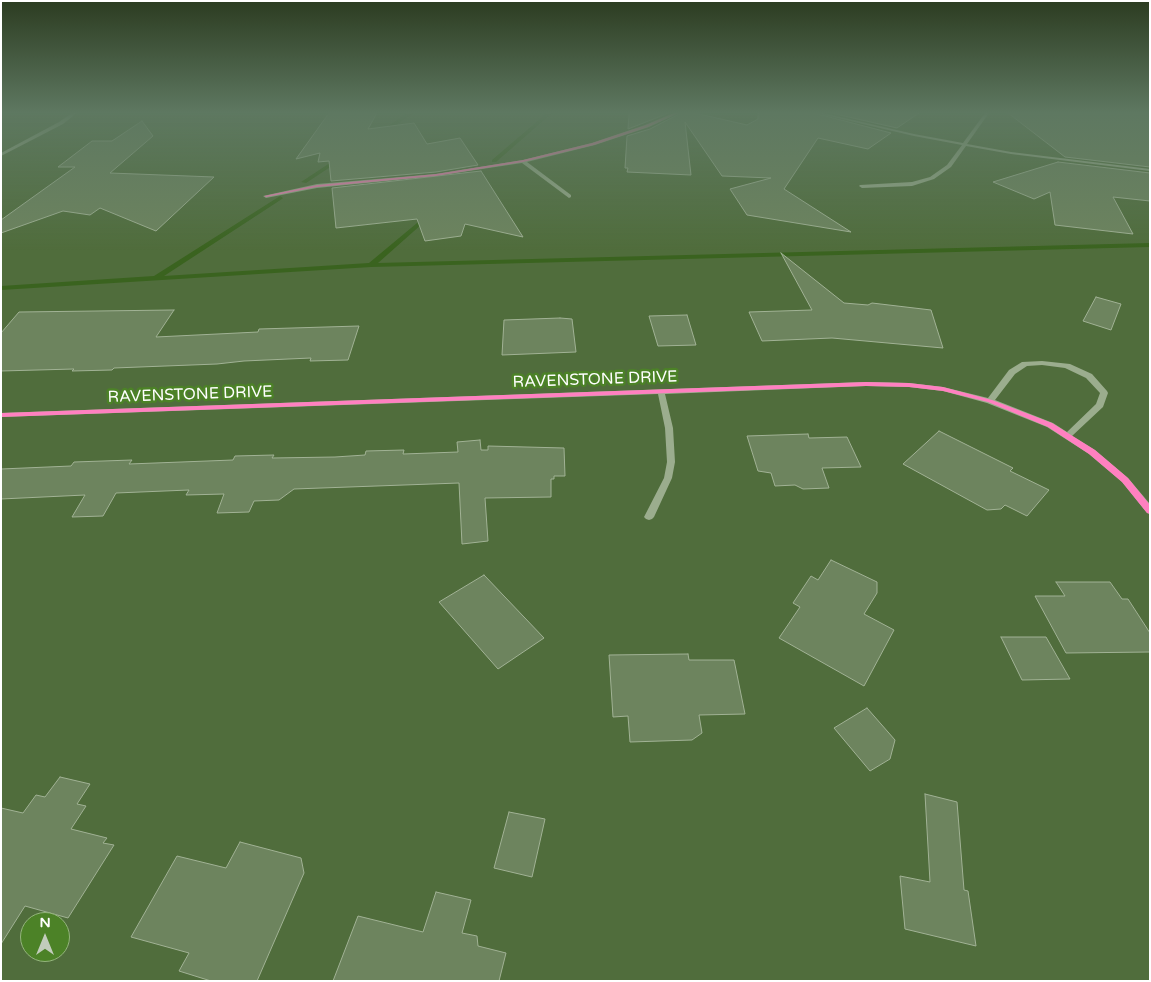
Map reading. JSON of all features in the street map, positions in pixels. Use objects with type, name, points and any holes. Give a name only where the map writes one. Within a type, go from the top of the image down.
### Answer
[{"type":"street","points":[[266,196],[317,186],[427,176],[532,159]]},
{"type":"street","points":[[862,186],[912,184],[932,178],[949,166],[954,159]]},
{"type":"street","points":[[1050,159],[1150,170]]},
{"type":"street","points":[[523,161],[569,196]]},
{"type":"street","points":[[990,401],[1012,372],[1025,364],[1042,363],[1074,370],[1089,376],[1104,393],[1100,405],[1067,436]]},
{"type":"street","name":"RAVENSTONE DRIVE","points":[[1,415],[900,385],[943,389],[990,401],[1033,417],[1092,452],[1125,480],[1150,511]]},
{"type":"street","points":[[649,517],[668,478],[671,462],[669,428],[661,392]]},
{"type":"building","points":[[69,159],[126,159],[110,173],[214,177],[156,231],[100,208],[90,215],[63,211],[1,233],[1,220],[75,167],[58,167]]},
{"type":"building","points":[[319,159],[474,159],[478,165],[436,172],[331,181],[329,161],[318,162]]},
{"type":"building","points":[[626,159],[689,159],[691,175],[627,172],[628,168],[625,168]]},
{"type":"building","points":[[710,159],[804,159],[784,189],[851,232],[747,215],[730,189],[771,178],[722,176]]},
{"type":"building","points":[[1081,159],[1150,159],[1150,167]]},
{"type":"building","points":[[1058,162],[1150,173],[1150,201],[1113,197],[1133,234],[1055,225],[1050,192],[1034,199],[993,182]]},
{"type":"building","points":[[481,171],[523,237],[465,224],[461,236],[425,241],[417,219],[336,228],[332,188]]},
{"type":"building","points":[[781,253],[844,303],[868,305],[872,303],[931,310],[943,348],[832,338],[762,341],[749,312],[812,310]]},
{"type":"building","points":[[1096,297],[1121,304],[1111,330],[1083,321]]},
{"type":"building","points":[[174,310],[156,337],[258,332],[259,329],[359,326],[348,360],[310,361],[311,358],[114,368],[112,370],[1,371],[1,333],[19,312]]},
{"type":"building","points":[[687,315],[696,345],[658,346],[649,316]]},
{"type":"building","points":[[572,319],[576,352],[502,355],[504,320]]},
{"type":"building","points":[[939,431],[1013,468],[1010,471],[1049,490],[1027,516],[1005,505],[1001,509],[987,510],[903,464]]},
{"type":"building","points":[[808,434],[809,438],[847,437],[861,467],[822,468],[829,488],[803,489],[795,485],[775,486],[771,473],[758,471],[747,436]]},
{"type":"building","points":[[480,440],[481,450],[488,450],[488,446],[564,448],[565,476],[554,476],[554,479],[551,479],[551,497],[485,498],[488,541],[462,544],[459,483],[294,489],[279,500],[254,501],[249,512],[217,513],[224,494],[186,495],[189,490],[116,493],[103,516],[72,517],[85,495],[1,499],[1,469],[71,466],[74,462],[132,460],[129,464],[233,460],[235,456],[274,455],[272,458],[335,457],[365,455],[366,451],[404,450],[403,454],[458,452],[457,442]]},
{"type":"building","points":[[831,560],[877,582],[877,593],[864,614],[894,630],[864,686],[779,638],[800,607],[793,603],[811,576],[818,580]]},
{"type":"building","points":[[484,575],[544,638],[498,669],[439,602]]},
{"type":"building","points":[[1056,582],[1110,582],[1122,599],[1128,599],[1150,633],[1150,652],[1066,653],[1035,596],[1065,596]]},
{"type":"building","points":[[1001,637],[1046,637],[1070,679],[1022,680]]},
{"type":"building","points":[[688,654],[689,660],[734,660],[745,714],[699,715],[702,733],[692,740],[630,742],[628,716],[613,717],[609,655]]},
{"type":"building","points":[[867,708],[895,740],[890,759],[870,771],[834,728]]},
{"type":"building","points":[[60,777],[90,784],[77,804],[86,806],[71,829],[107,838],[103,843],[114,845],[70,915],[70,912],[46,912],[25,906],[1,944],[1,808],[23,813],[36,795],[45,797]]},
{"type":"building","points":[[925,794],[957,802],[964,890],[968,891],[976,946],[905,929],[900,876],[930,882]]},
{"type":"building","points":[[509,812],[545,819],[532,877],[494,868]]},
{"type":"building","points":[[240,842],[301,858],[304,873],[257,981],[211,981],[179,971],[189,953],[131,937],[177,856],[226,868]]},
{"type":"building","points":[[436,892],[471,900],[462,933],[477,936],[478,946],[506,953],[499,981],[333,981],[358,916],[423,932]]},
{"type":"waterway","points":[[304,182],[340,159]]},
{"type":"waterway","points":[[157,277],[280,198]]},
{"type":"waterway","points":[[371,265],[429,215]]},
{"type":"waterway","points":[[371,265],[1150,245]]},
{"type":"waterway","points":[[1,288],[371,265]]},
{"type":"cycle path","points":[[266,196],[317,186],[436,175],[532,159]]},
{"type":"cycle path","points":[[1,415],[866,384],[909,385],[943,389],[990,401],[1050,425],[1092,452],[1125,480],[1150,511]]}]
